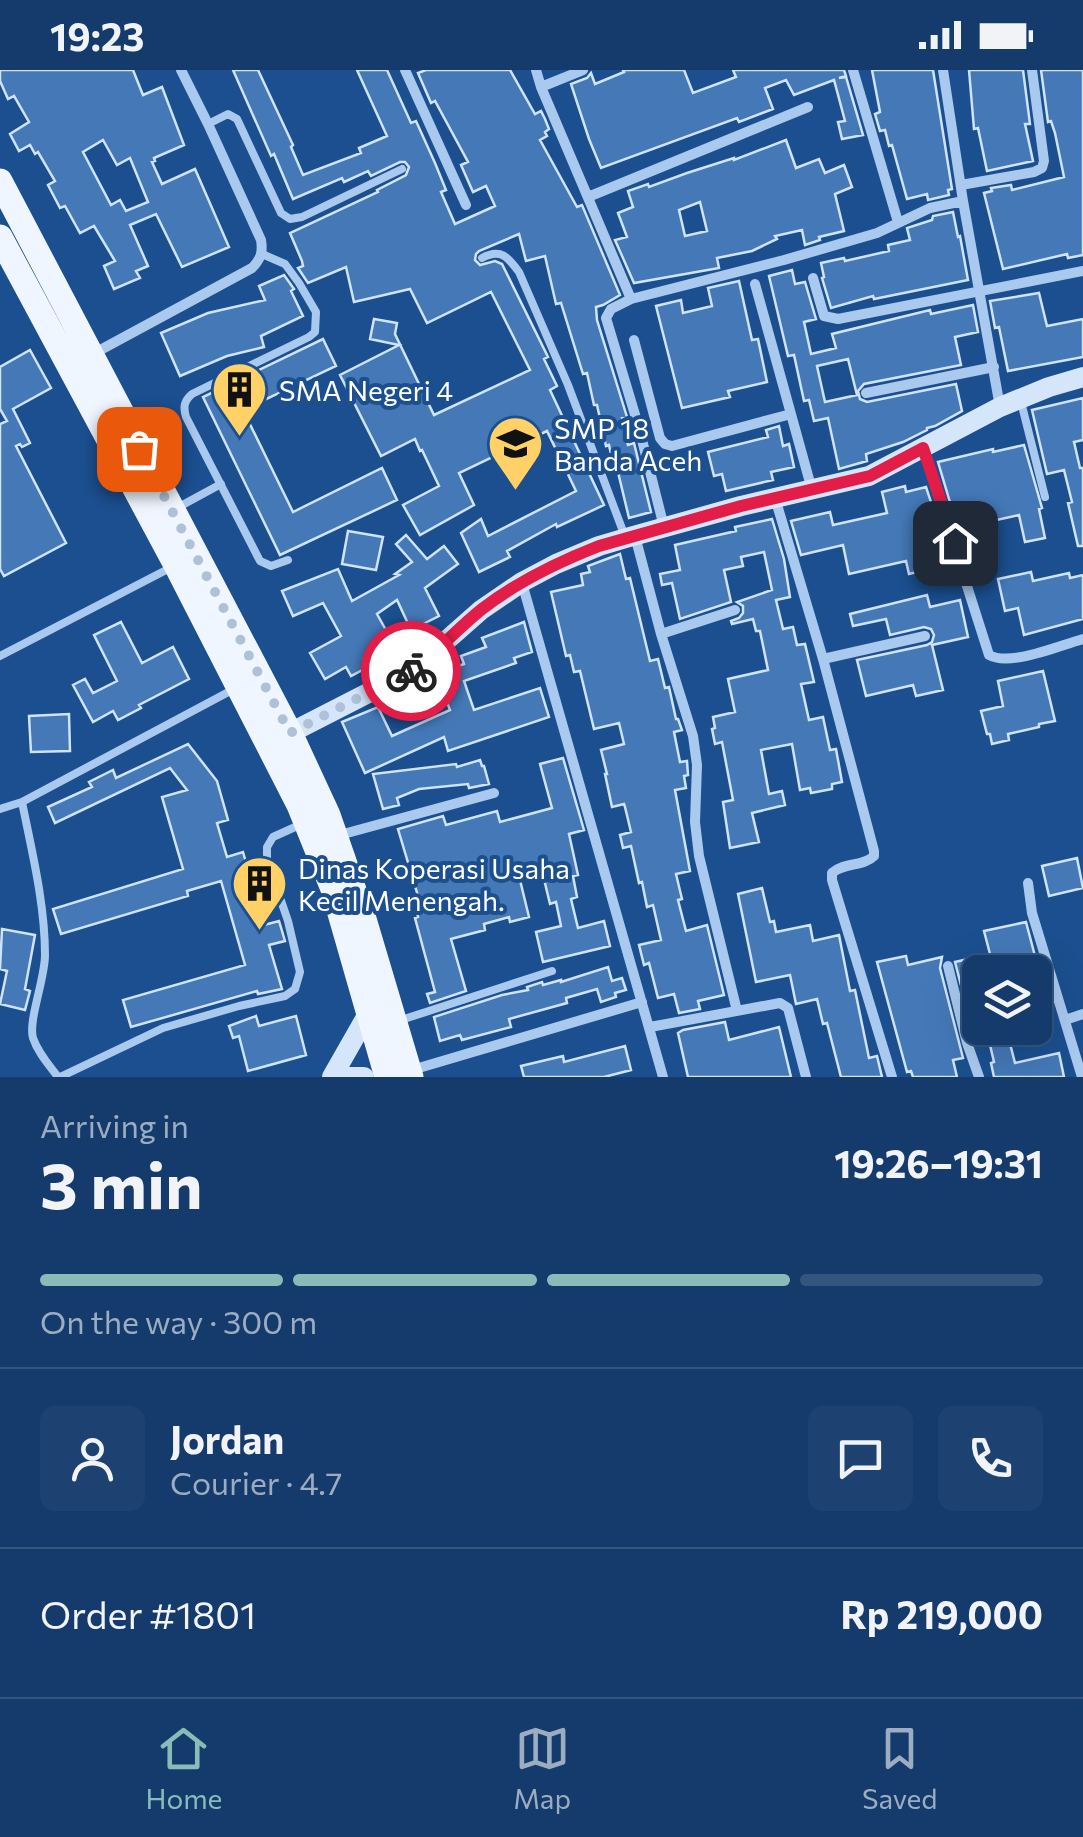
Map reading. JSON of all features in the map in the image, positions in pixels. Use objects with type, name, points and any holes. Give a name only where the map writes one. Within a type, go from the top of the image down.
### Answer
[{"type":"main road","points":[[0,181],[290,733],[328,815],[397,1022],[403,1075]]},
{"type":"main road","points":[[0,237],[176,565],[307,822],[333,889],[369,1012],[403,1075]]},
{"type":"street","points":[[90,356],[252,268],[262,254],[261,240],[181,70]]},
{"type":"street","points":[[405,70],[466,205]]},
{"type":"street","points":[[536,70],[631,299]]},
{"type":"street","points":[[540,87],[582,70]]},
{"type":"street","points":[[853,70],[898,222]]},
{"type":"street","points":[[943,70],[994,367],[1010,402]]},
{"type":"street","points":[[960,185],[1042,168],[1032,70]]},
{"type":"street","points":[[588,198],[808,107]]},
{"type":"street","points":[[664,528],[606,318],[611,309],[631,299],[877,233],[930,208],[963,201]]},
{"type":"street","points":[[813,278],[824,316],[838,319],[1083,271]]},
{"type":"street","points":[[755,284],[812,490]]},
{"type":"street","points":[[634,340],[660,438],[665,444],[672,446],[791,414]]},
{"type":"street","points":[[866,393],[994,367]]},
{"type":"street","points":[[290,733],[413,670],[480,610],[522,582],[577,554],[775,498],[870,476],[1010,402],[1083,377]]},
{"type":"street","points":[[923,448],[989,655],[1010,660],[1083,638]]},
{"type":"street","points":[[775,498],[874,851],[870,861],[838,868],[832,873],[832,880],[892,1077]]},
{"type":"street","points":[[630,537],[693,736],[699,856],[738,1011]]},
{"type":"street","points":[[522,582],[663,1077]]},
{"type":"street","points":[[662,634],[735,610]]},
{"type":"street","points":[[822,659],[925,636]]},
{"type":"street","points":[[335,836],[494,794]]},
{"type":"street","points":[[1028,884],[1032,913],[1082,1077]]},
{"type":"street","points":[[948,966],[979,1077]]},
{"type":"street","points":[[403,1075],[642,1002]]},
{"type":"street","points":[[650,1027],[780,1003],[786,1006],[806,1077]]},
{"type":"street","points":[[332,1077],[369,1012]]},
{"type":"street","points":[[1065,1020],[1083,1014]]},
{"type":"street","points":[[350,1077],[364,1077]]},
{"type":"lane","points":[[208,124],[228,114],[234,116],[281,213],[290,218],[302,217],[402,168]]},
{"type":"lane","points":[[482,258],[501,253],[519,272],[630,537]]},
{"type":"lane","points":[[262,254],[285,264],[316,312],[317,328],[310,337],[192,394],[186,400],[186,417],[260,561],[272,566],[288,560]]},
{"type":"lane","points":[[1010,402],[1045,498]]},
{"type":"lane","points":[[172,511],[221,484]]},
{"type":"lane","points":[[0,656],[176,565]]},
{"type":"lane","points":[[0,810],[238,687]]},
{"type":"lane","points":[[22,802],[44,946],[43,978],[32,1029],[39,1051],[59,1077],[163,1028],[291,994],[300,972],[267,847],[273,838],[307,822]]},
{"type":"lane","points":[[397,1022],[552,972]]},
{"type":"building","points":[[0,70],[133,70],[143,95],[162,87],[184,145],[152,162],[162,184],[195,169],[229,247],[182,267],[156,214],[130,225],[148,266],[136,271],[140,278],[114,289],[104,266],[115,261],[94,226],[80,233],[48,185],[55,181],[38,152],[35,154],[30,145],[19,151],[10,134],[29,122],[14,96],[8,99]],"holes":[[[103,140],[117,165],[130,158],[148,202],[126,211],[120,200],[111,205],[83,152]]]},
{"type":"building","points":[[233,70],[258,70],[303,175],[361,153],[359,148],[387,136],[357,70],[387,70],[435,163],[446,190],[441,192],[455,224],[495,206],[486,186],[473,192],[461,165],[468,162],[435,101],[431,103],[418,73],[510,70],[535,114],[541,111],[545,119],[549,129],[540,140],[577,207],[582,205],[620,295],[596,307],[597,320],[627,417],[622,418],[628,445],[634,443],[651,512],[629,518],[587,373],[583,374],[561,303],[556,304],[545,256],[526,261],[519,234],[479,251],[475,260],[480,265],[495,261],[502,264],[548,357],[544,359],[557,386],[550,390],[604,505],[557,527],[556,524],[507,551],[510,557],[479,572],[461,533],[481,519],[488,536],[576,491],[547,431],[459,473],[474,505],[420,535],[403,505],[439,486],[422,450],[415,439],[381,456],[340,375],[399,345],[370,339],[374,319],[397,323],[395,334],[434,415],[530,370],[491,292],[427,323],[410,289],[354,302],[346,267],[308,283],[298,268],[303,266],[302,261],[290,233],[378,192],[406,175],[409,167],[400,162],[371,176],[368,171],[344,182],[342,178],[293,199]]},
{"type":"building","points":[[623,70],[684,70],[693,93],[736,77],[733,70],[844,70],[846,76],[839,78],[846,77],[863,135],[842,139],[838,122],[845,121],[834,80],[794,95],[786,80],[765,88],[773,109],[739,122],[737,118],[601,168],[571,84],[591,73],[595,84]]},
{"type":"building","points":[[872,70],[933,70],[952,189],[948,190],[949,195],[928,200],[927,194],[907,199],[892,145],[889,146],[885,130],[880,131],[875,114],[880,112]]},
{"type":"building","points":[[969,70],[1023,70],[1030,124],[1025,124],[1033,161],[987,171],[978,128],[974,129]]},
{"type":"building","points":[[1041,70],[1083,70],[1083,255],[1068,258],[1067,254],[1003,269],[984,193],[992,191],[991,188],[1011,185],[1012,190],[1064,177],[1055,133],[1051,121],[1048,122]]},
{"type":"building","points":[[786,140],[796,168],[819,159],[825,173],[844,165],[852,187],[835,194],[844,231],[805,245],[802,230],[775,236],[777,239],[752,251],[717,258],[719,268],[634,283],[615,240],[627,237],[618,213],[633,207],[628,191],[734,160]],"holes":[[[700,202],[707,231],[685,236],[679,210]]]},
{"type":"building","points":[[953,212],[968,280],[874,299],[873,296],[831,308],[821,263],[889,251],[888,245],[910,240],[907,228]]},
{"type":"building","points":[[792,270],[795,284],[805,282],[816,319],[804,322],[811,354],[836,348],[832,334],[930,310],[931,314],[973,305],[978,332],[955,337],[961,365],[864,384],[858,391],[860,399],[867,402],[956,384],[962,411],[903,442],[866,454],[867,461],[839,469],[828,418],[814,421],[809,400],[804,401],[794,355],[788,356],[769,276]],"holes":[[[848,359],[857,395],[825,402],[817,366]]]},
{"type":"building","points":[[284,275],[294,289],[291,291],[303,316],[261,336],[264,347],[227,356],[180,376],[161,333],[208,313],[265,300],[259,286]]},
{"type":"building","points":[[739,281],[752,340],[758,339],[767,382],[728,391],[730,397],[682,408],[656,306],[681,300],[683,313],[712,306],[708,288]]},
{"type":"building","points":[[1039,293],[1047,326],[1083,319],[1083,357],[1008,371],[990,301]]},
{"type":"building","name":"SMA Negeri 4","points":[[323,339],[336,366],[243,410],[293,512],[382,468],[397,500],[280,555],[203,397]]},
{"type":"building","points":[[30,350],[51,388],[13,409],[30,443],[16,446],[66,543],[4,576],[0,569],[0,424],[7,421],[0,409],[0,367]]},
{"type":"building","points":[[1083,398],[1083,440],[1074,442],[1083,468],[1083,546],[1078,546],[1064,470],[1047,474],[1032,410]]},
{"type":"building","points":[[779,426],[783,446],[789,444],[794,467],[771,472],[773,480],[726,491],[722,474],[714,476],[708,452],[768,437],[766,430]]},
{"type":"building","points":[[1024,445],[1042,508],[1039,509],[1045,538],[1025,542],[1019,515],[965,527],[963,517],[955,519],[938,462]]},
{"type":"building","points":[[905,486],[906,492],[926,487],[946,565],[909,574],[906,561],[849,574],[843,545],[801,555],[791,521],[830,512],[833,525],[887,513],[882,492]]},
{"type":"building","points":[[772,519],[790,597],[776,600],[783,629],[793,627],[797,645],[805,644],[814,682],[801,684],[809,720],[823,717],[830,750],[836,749],[842,782],[832,784],[832,789],[811,793],[810,788],[800,790],[792,744],[761,750],[769,794],[782,791],[785,805],[752,813],[759,842],[730,848],[723,802],[733,800],[722,742],[715,744],[713,717],[735,712],[728,679],[768,670],[760,631],[756,631],[753,619],[732,624],[731,621],[743,613],[743,606],[737,602],[772,590],[764,552],[741,557],[743,566],[724,570],[731,602],[680,619],[672,583],[662,585],[660,574],[680,570],[675,545]]},
{"type":"building","points":[[348,531],[383,537],[376,570],[342,564]]},
{"type":"building","points":[[406,535],[427,559],[444,546],[458,564],[425,588],[439,616],[411,630],[397,600],[377,614],[387,632],[379,637],[385,647],[364,659],[368,667],[351,676],[346,667],[325,679],[310,653],[341,636],[323,603],[293,616],[282,591],[338,569],[352,601],[399,575],[395,574],[412,562],[396,544]]},
{"type":"building","points":[[620,554],[626,579],[630,578],[650,661],[658,659],[682,730],[674,732],[680,762],[687,761],[688,775],[684,776],[686,788],[675,790],[690,871],[676,874],[682,899],[678,900],[686,931],[707,925],[724,995],[698,1001],[700,1009],[679,1013],[674,994],[658,998],[649,963],[644,965],[639,945],[661,940],[653,905],[647,907],[642,882],[639,883],[631,846],[623,848],[620,835],[631,832],[624,804],[612,807],[605,774],[601,750],[624,744],[619,723],[594,729],[580,671],[574,672],[570,655],[566,656],[551,592],[583,585],[581,574],[590,572],[588,566]]},
{"type":"building","points":[[1031,572],[1033,581],[1069,573],[1070,578],[1083,575],[1083,619],[1024,635],[1018,608],[1005,611],[998,579]]},
{"type":"building","points":[[927,595],[930,607],[960,600],[968,637],[932,645],[943,690],[916,696],[913,685],[866,696],[857,660],[927,645],[934,635],[924,627],[890,635],[886,619],[853,626],[850,614]]},
{"type":"building","points":[[121,622],[142,663],[173,647],[189,679],[118,720],[113,711],[93,722],[73,685],[85,679],[93,693],[117,681],[94,635]]},
{"type":"building","points":[[524,622],[532,652],[514,658],[516,663],[464,681],[474,710],[540,688],[549,717],[448,751],[444,737],[365,773],[342,722],[378,707],[392,736],[450,710],[436,674],[464,664],[461,656],[486,647],[482,638]]},
{"type":"building","points":[[1043,671],[1055,721],[1008,734],[1009,740],[992,744],[981,711],[1003,706],[998,681]]},
{"type":"building","points":[[69,714],[70,751],[31,752],[29,716]]},
{"type":"building","points":[[188,744],[217,781],[228,820],[217,823],[227,857],[243,852],[264,925],[279,921],[285,941],[269,945],[282,989],[258,994],[257,991],[131,1027],[123,1000],[245,965],[221,881],[187,891],[188,896],[61,934],[53,909],[183,869],[162,797],[187,790],[170,768],[55,823],[48,807],[92,787],[89,782],[113,770],[116,778]]},
{"type":"building","points":[[563,758],[584,830],[569,834],[578,875],[573,876],[577,897],[571,899],[578,928],[604,921],[610,946],[543,962],[536,932],[561,926],[556,902],[550,904],[543,875],[520,880],[529,917],[510,922],[509,917],[484,924],[485,930],[451,939],[466,991],[430,1003],[427,994],[435,992],[415,918],[416,907],[421,906],[398,829],[443,816],[446,825],[497,811],[500,822],[552,808],[540,764]]},
{"type":"building","points":[[480,760],[489,784],[419,789],[397,798],[399,805],[383,809],[373,774],[456,764],[457,767]]},
{"type":"building","points":[[1077,858],[1083,888],[1049,896],[1042,866]]},
{"type":"building","points":[[762,888],[776,932],[810,925],[813,941],[839,935],[869,1058],[877,1056],[882,1077],[841,1077],[817,999],[796,1004],[790,975],[756,982],[738,894]]},
{"type":"building","points":[[1026,922],[1035,955],[986,955],[990,954],[984,931]]},
{"type":"building","points":[[2,929],[35,935],[25,1010],[0,1004],[7,971],[0,969]]},
{"type":"building","points":[[906,956],[908,965],[942,957],[940,968],[963,1058],[953,1060],[957,1077],[913,1077],[911,1071],[907,1072],[877,962]]},
{"type":"building","points":[[962,960],[962,989],[955,962]]},
{"type":"building","points":[[608,967],[612,981],[622,978],[626,990],[615,993],[616,997],[601,1002],[597,989],[566,998],[567,1003],[509,1019],[511,1027],[462,1040],[460,1035],[440,1041],[434,1017],[528,990],[527,987],[542,982],[561,982]]},
{"type":"building","points":[[256,1016],[259,1026],[296,1016],[306,1055],[248,1071],[239,1036],[233,1038],[229,1026]]},
{"type":"building","points":[[725,1022],[729,1040],[779,1027],[791,1077],[688,1077],[678,1033]]},
{"type":"building","points":[[990,1045],[1010,1045],[1015,1063],[1059,1053],[1064,1077],[994,1077]]},
{"type":"building","points":[[625,1046],[631,1070],[604,1077],[524,1077],[521,1066],[563,1056],[564,1062]]},
{"type":"way so far","points":[[139,449],[290,733],[411,671]]},
{"type":"place","name":"SMA Negeri 4","points":[[240,439]]},
{"type":"place","name":"SMP 18 Banda Aceh","points":[[515,493]]},
{"type":"place","name":"Dinas Koperasi Usaha Kecil Menengah.","points":[[259,933]]},
{"type":"route","points":[[411,671],[480,610],[577,554],[741,506],[870,476],[923,448],[955,543]]}]
